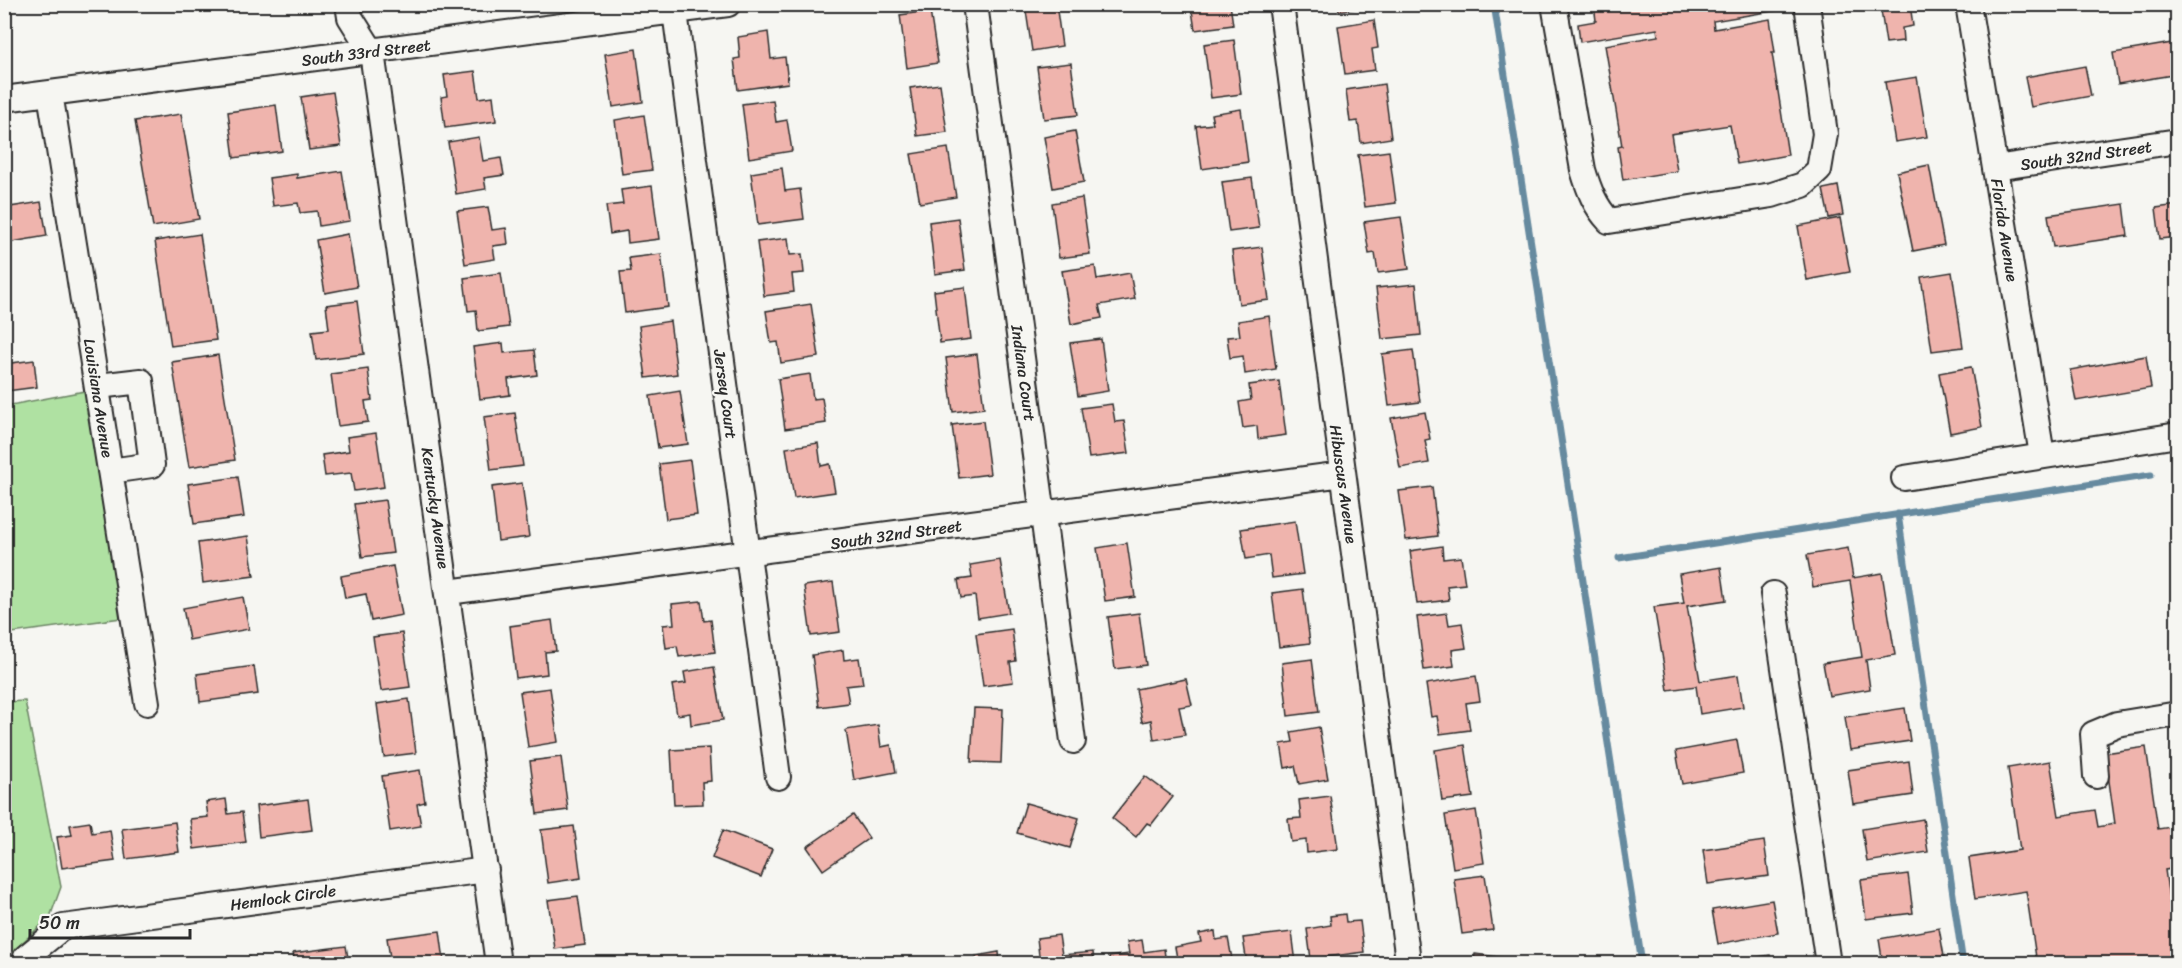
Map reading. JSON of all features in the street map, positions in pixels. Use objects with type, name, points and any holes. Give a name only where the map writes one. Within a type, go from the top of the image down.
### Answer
[{"type":"street","points":[[348,4],[350,16],[372,52]]},
{"type":"street","name":"South 33rd Street","points":[[4,99],[728,4]]},
{"type":"street","name":"Indiana Court","points":[[975,4],[1072,741]]},
{"type":"street","name":"Hibuscus Avenue","points":[[1281,4],[1407,953],[1405,963]]},
{"type":"street","points":[[1554,4],[1583,170],[1598,210],[1609,221],[1772,195],[1803,185],[1819,170],[1825,134],[1808,4]]},
{"type":"street","name":"Florida Avenue","points":[[1968,4],[2042,455]]},
{"type":"street","name":"Jersey Court","points":[[675,12],[778,777]]},
{"type":"street","name":"Kentucky Avenue","points":[[372,52],[498,963]]},
{"type":"street","name":"Louisiana Avenue","points":[[50,93],[147,703]]},
{"type":"street","name":"South 32nd Street","points":[[1995,168],[2178,141]]},
{"type":"street","points":[[98,386],[141,381],[152,465],[110,471]]},
{"type":"street","points":[[1904,478],[2178,435]]},
{"type":"street","name":"South 32nd Street","points":[[448,592],[1343,474]]},
{"type":"street","points":[[1773,594],[1828,963]]},
{"type":"street","points":[[2096,776],[2093,734],[2117,724],[2178,714]]},
{"type":"street","name":"Hemlock Circle","points":[[26,963],[26,957],[63,927],[486,870]]},
{"type":"green space","points":[[85,391],[121,618],[5,634],[5,406]]},
{"type":"green space","points":[[25,701],[61,887],[50,917],[10,954],[12,963],[5,963],[5,702]]},
{"type":"building","points":[[199,4],[232,4],[200,10]]},
{"type":"building","points":[[1025,4],[1056,4],[1062,46],[1032,51]]},
{"type":"building","points":[[1191,4],[1230,4],[1233,25],[1195,30]]},
{"type":"building","points":[[1338,4],[1369,4],[1369,6],[1339,11]]},
{"type":"building","points":[[1594,4],[1784,4],[1784,9],[1713,21],[1714,29],[1770,19],[1775,53],[1772,53],[1788,155],[1737,164],[1730,125],[1671,134],[1677,171],[1623,180],[1618,147],[1622,146],[1605,45],[1658,36],[1657,29],[1580,42],[1578,24],[1596,21]]},
{"type":"building","points":[[1880,4],[1910,4],[1913,26],[1902,28],[1903,41],[1886,43]]},
{"type":"building","points":[[930,11],[938,63],[907,68],[900,15]]},
{"type":"building","points":[[1374,20],[1378,48],[1372,49],[1375,70],[1345,74],[1338,26]]},
{"type":"building","points":[[768,32],[771,59],[785,57],[788,83],[738,90],[734,59],[740,58],[738,37]]},
{"type":"building","points":[[1234,40],[1241,94],[1211,98],[1204,44]]},
{"type":"building","points":[[2178,42],[2178,74],[2118,84],[2113,53]]},
{"type":"building","points":[[636,49],[643,102],[613,107],[605,54]]},
{"type":"building","points":[[1071,63],[1078,115],[1044,119],[1037,67]]},
{"type":"building","points":[[2085,66],[2091,96],[2031,107],[2025,77]]},
{"type":"building","points":[[475,71],[479,98],[493,96],[496,121],[445,128],[441,97],[447,96],[444,75]]},
{"type":"building","points":[[1917,77],[1927,137],[1895,142],[1885,82]]},
{"type":"building","points":[[940,84],[947,132],[917,136],[910,88]]},
{"type":"building","points":[[1384,84],[1391,138],[1361,143],[1358,121],[1350,122],[1346,90]]},
{"type":"building","points":[[333,92],[341,146],[309,150],[301,97]]},
{"type":"building","points":[[773,100],[776,122],[787,120],[792,151],[749,158],[742,104]]},
{"type":"building","points":[[276,105],[282,151],[234,158],[228,112]]},
{"type":"building","points":[[1241,109],[1248,162],[1202,169],[1196,126],[1213,124],[1211,114]]},
{"type":"building","points":[[181,114],[199,219],[153,227],[135,121]]},
{"type":"building","points":[[644,115],[652,170],[622,174],[615,120]]},
{"type":"building","points":[[1075,131],[1084,182],[1053,188],[1044,137]]},
{"type":"building","points":[[479,137],[483,161],[501,158],[504,175],[484,178],[486,189],[456,194],[448,142]]},
{"type":"building","points":[[948,148],[956,197],[920,203],[911,154]]},
{"type":"building","points":[[1389,151],[1396,203],[1365,207],[1358,155]]},
{"type":"building","points":[[1929,165],[1944,245],[1913,251],[1897,172]]},
{"type":"building","points":[[782,168],[785,191],[800,189],[804,219],[758,225],[751,173]]},
{"type":"building","points":[[342,171],[350,221],[319,226],[317,211],[300,213],[298,203],[273,206],[269,178],[297,174],[297,178]]},
{"type":"building","points":[[1252,178],[1259,228],[1229,232],[1222,182]]},
{"type":"building","points":[[652,186],[659,239],[628,243],[627,231],[610,234],[606,206],[623,204],[621,190]]},
{"type":"building","points":[[1838,186],[1843,215],[1829,218],[1823,189]]},
{"type":"building","points":[[1082,198],[1090,254],[1059,258],[1052,203]]},
{"type":"building","points":[[41,202],[47,236],[6,243],[4,208]]},
{"type":"building","points":[[2124,204],[2128,236],[2053,247],[2048,215]]},
{"type":"building","points":[[2178,205],[2178,237],[2160,239],[2156,208]]},
{"type":"building","points":[[488,207],[492,230],[506,228],[508,244],[493,246],[495,259],[465,264],[457,211]]},
{"type":"building","points":[[1401,217],[1409,269],[1378,273],[1375,253],[1369,254],[1364,222]]},
{"type":"building","points":[[958,218],[965,270],[935,274],[929,222]]},
{"type":"building","points":[[1840,218],[1850,272],[1807,280],[1798,226]]},
{"type":"building","points":[[200,234],[216,340],[171,346],[155,241]]},
{"type":"building","points":[[348,234],[357,287],[325,293],[316,240]]},
{"type":"building","points":[[788,238],[790,255],[802,254],[804,273],[792,274],[794,292],[764,296],[757,242]]},
{"type":"building","points":[[1262,247],[1269,300],[1239,304],[1232,251]]},
{"type":"building","points":[[661,254],[668,307],[625,313],[620,272],[631,271],[629,258]]},
{"type":"building","points":[[1095,266],[1097,279],[1130,273],[1135,299],[1099,305],[1102,318],[1071,324],[1062,271]]},
{"type":"building","points":[[1952,272],[1963,347],[1932,351],[1921,277]]},
{"type":"building","points":[[501,273],[509,327],[478,331],[476,310],[468,311],[464,278]]},
{"type":"building","points":[[1416,284],[1421,335],[1382,339],[1376,288]]},
{"type":"building","points":[[965,287],[971,339],[940,343],[934,291]]},
{"type":"building","points":[[357,301],[364,354],[316,360],[312,331],[329,329],[326,305]]},
{"type":"building","points":[[811,304],[819,357],[781,363],[778,342],[771,343],[766,311]]},
{"type":"building","points":[[1269,316],[1276,369],[1245,374],[1243,356],[1230,358],[1227,337],[1240,336],[1238,321]]},
{"type":"building","points":[[670,321],[677,374],[646,378],[639,326]]},
{"type":"building","points":[[1101,339],[1108,391],[1078,396],[1070,343]]},
{"type":"building","points":[[503,343],[504,353],[534,350],[537,375],[508,379],[510,395],[480,399],[473,347]]},
{"type":"building","points":[[1413,350],[1420,402],[1389,406],[1382,354]]},
{"type":"building","points":[[977,354],[984,408],[953,412],[946,358]]},
{"type":"building","points":[[218,355],[235,460],[189,467],[172,362]]},
{"type":"building","points":[[2146,356],[2151,388],[2076,401],[2070,370]]},
{"type":"building","points":[[34,360],[37,387],[7,391],[4,364]]},
{"type":"building","points":[[1971,367],[1982,427],[1950,433],[1939,373]]},
{"type":"building","points":[[368,369],[372,400],[365,401],[368,422],[338,426],[331,374]]},
{"type":"building","points":[[810,374],[813,399],[822,398],[826,423],[785,429],[778,379]]},
{"type":"building","points":[[1279,381],[1286,435],[1258,439],[1257,426],[1243,428],[1239,402],[1251,400],[1249,385]]},
{"type":"building","points":[[680,391],[688,444],[658,448],[650,396]]},
{"type":"building","points":[[1112,404],[1115,422],[1124,421],[1129,453],[1089,458],[1081,408]]},
{"type":"building","points":[[1425,412],[1430,439],[1425,440],[1429,463],[1400,468],[1391,418]]},
{"type":"building","points":[[515,413],[523,466],[491,470],[484,417]]},
{"type":"building","points":[[983,421],[990,474],[959,478],[952,425]]},
{"type":"building","points":[[376,433],[384,487],[354,491],[351,473],[325,476],[322,455],[349,451],[347,437]]},
{"type":"building","points":[[818,443],[821,466],[830,464],[835,492],[794,498],[786,448]]},
{"type":"building","points":[[690,460],[697,515],[666,519],[659,464]]},
{"type":"building","points":[[238,477],[244,517],[194,524],[188,484]]},
{"type":"building","points":[[522,483],[529,537],[498,541],[492,487]]},
{"type":"building","points":[[1432,487],[1438,536],[1406,540],[1399,491]]},
{"type":"building","points":[[385,500],[393,553],[362,557],[354,504]]},
{"type":"building","points":[[1295,521],[1303,574],[1272,578],[1269,555],[1246,559],[1241,529]]},
{"type":"building","points":[[248,536],[254,576],[203,583],[198,543]]},
{"type":"building","points":[[1127,543],[1135,597],[1105,601],[1097,548]]},
{"type":"building","points":[[1442,546],[1443,559],[1461,557],[1465,584],[1447,586],[1449,600],[1417,604],[1410,551]]},
{"type":"building","points":[[1848,548],[1853,578],[1882,573],[1895,655],[1866,660],[1870,689],[1829,696],[1823,663],[1862,657],[1850,581],[1813,587],[1807,555]]},
{"type":"building","points":[[1000,560],[1009,613],[978,618],[975,596],[961,598],[958,580],[972,578],[970,565]]},
{"type":"building","points":[[393,566],[402,615],[371,621],[366,594],[345,598],[341,576]]},
{"type":"building","points":[[1721,567],[1726,600],[1687,606],[1700,681],[1738,675],[1743,707],[1700,714],[1696,686],[1668,690],[1654,607],[1684,603],[1679,574]]},
{"type":"building","points":[[833,582],[840,632],[811,636],[804,586]]},
{"type":"building","points":[[1303,589],[1310,643],[1279,647],[1272,593]]},
{"type":"building","points":[[243,597],[249,629],[189,640],[183,608]]},
{"type":"building","points":[[701,601],[704,621],[711,620],[715,652],[679,657],[677,646],[666,648],[663,625],[674,624],[672,604]]},
{"type":"building","points":[[1139,613],[1146,665],[1115,669],[1108,617]]},
{"type":"building","points":[[1447,613],[1449,625],[1462,623],[1466,648],[1452,650],[1454,666],[1424,670],[1417,617]]},
{"type":"building","points":[[552,620],[556,651],[545,652],[547,674],[516,678],[510,626]]},
{"type":"building","points":[[1012,629],[1016,661],[1010,662],[1013,682],[983,686],[976,634]]},
{"type":"building","points":[[402,633],[410,687],[381,691],[373,637]]},
{"type":"building","points":[[843,650],[844,660],[859,658],[863,684],[846,686],[849,703],[819,707],[812,655]]},
{"type":"building","points":[[1312,659],[1319,712],[1288,716],[1282,663]]},
{"type":"building","points":[[254,666],[258,694],[200,702],[197,674]]},
{"type":"building","points":[[714,667],[723,720],[691,725],[690,713],[677,715],[672,685],[686,683],[684,672]]},
{"type":"building","points":[[1476,676],[1480,701],[1466,703],[1470,730],[1440,734],[1437,716],[1431,717],[1426,684]]},
{"type":"building","points":[[1186,679],[1192,705],[1179,707],[1185,735],[1154,740],[1151,720],[1142,722],[1136,689]]},
{"type":"building","points":[[550,688],[558,742],[528,747],[520,692]]},
{"type":"building","points":[[409,699],[416,753],[384,757],[377,704]]},
{"type":"building","points":[[974,708],[1003,709],[1001,763],[971,762]]},
{"type":"building","points":[[1905,708],[1910,741],[1850,750],[1845,717]]},
{"type":"building","points":[[878,725],[881,747],[891,745],[896,772],[854,780],[846,730]]},
{"type":"building","points":[[1319,727],[1328,779],[1299,784],[1295,766],[1285,768],[1281,744],[1293,742],[1291,732]]},
{"type":"building","points":[[1737,740],[1743,773],[1682,784],[1676,751]]},
{"type":"building","points":[[1465,745],[1473,797],[1442,801],[1435,750]]},
{"type":"building","points":[[2146,747],[2158,829],[2178,826],[2178,868],[2165,870],[2178,964],[2037,964],[2026,891],[1975,899],[1969,858],[2020,850],[2008,768],[2050,761],[2059,816],[2095,810],[2098,827],[2115,824],[2105,753]]},
{"type":"building","points":[[709,748],[711,781],[702,782],[703,804],[674,805],[671,750]]},
{"type":"building","points":[[561,757],[568,810],[537,814],[530,761]]},
{"type":"building","points":[[1909,761],[1913,795],[1853,804],[1848,770]]},
{"type":"building","points":[[420,770],[425,802],[417,804],[421,826],[390,831],[382,776]]},
{"type":"building","points":[[1145,776],[1173,797],[1151,825],[1147,823],[1136,837],[1112,818]]},
{"type":"building","points":[[1330,796],[1338,849],[1307,853],[1306,840],[1291,842],[1288,819],[1301,818],[1299,800]]},
{"type":"building","points":[[226,799],[228,814],[242,812],[246,842],[194,849],[190,819],[208,817],[206,802]]},
{"type":"building","points":[[308,799],[312,830],[259,837],[256,806]]},
{"type":"building","points":[[1026,803],[1079,818],[1070,848],[1017,833]]},
{"type":"building","points":[[1476,810],[1484,863],[1453,868],[1445,815]]},
{"type":"building","points":[[853,815],[869,838],[823,870],[807,847]]},
{"type":"building","points":[[1923,819],[1928,852],[1867,862],[1862,829]]},
{"type":"building","points":[[90,822],[92,833],[110,830],[115,861],[62,868],[57,837],[72,835],[70,825]]},
{"type":"building","points":[[175,822],[179,852],[126,859],[122,829]]},
{"type":"building","points":[[574,826],[581,878],[548,883],[541,830]]},
{"type":"building","points":[[723,830],[772,849],[761,877],[712,858]]},
{"type":"building","points":[[1764,841],[1769,876],[1708,884],[1703,850]]},
{"type":"building","points":[[1908,874],[1913,913],[1866,919],[1861,880]]},
{"type":"building","points":[[1485,875],[1493,930],[1462,934],[1454,879]]},
{"type":"building","points":[[578,896],[585,945],[555,949],[548,900]]},
{"type":"building","points":[[1772,900],[1778,933],[1718,944],[1712,910]]},
{"type":"building","points":[[1345,914],[1346,922],[1360,921],[1364,952],[1311,959],[1307,929],[1331,925],[1330,916]]},
{"type":"building","points":[[1939,928],[1945,962],[1883,964],[1879,939]]},
{"type":"building","points":[[440,931],[444,961],[427,964],[391,964],[387,938]]},
{"type":"building","points":[[1215,931],[1216,940],[1228,938],[1233,964],[1178,964],[1175,947],[1201,942],[1199,934]]},
{"type":"building","points":[[1292,932],[1296,963],[1247,964],[1243,938]]},
{"type":"building","points":[[1059,935],[1062,955],[1093,952],[1094,964],[1040,964],[1037,938]]},
{"type":"building","points":[[1142,940],[1144,952],[1164,949],[1166,964],[1110,964],[1109,957],[1129,954],[1127,942]]},
{"type":"building","points":[[346,946],[349,964],[295,964],[293,953]]},
{"type":"building","points":[[999,952],[1000,964],[978,964],[976,956]]},
{"type":"building","points":[[1475,954],[1505,958],[1504,964],[1473,964]]},
{"type":"building","points":[[1770,955],[1772,964],[1711,964]]},
{"type":"building","points":[[250,957],[251,964],[201,964]]},
{"type":"waterway","points":[[1494,4],[1642,964]]},
{"type":"waterway","points":[[1619,558],[2151,475]]},
{"type":"waterway","points":[[1898,514],[1963,964]]}]
